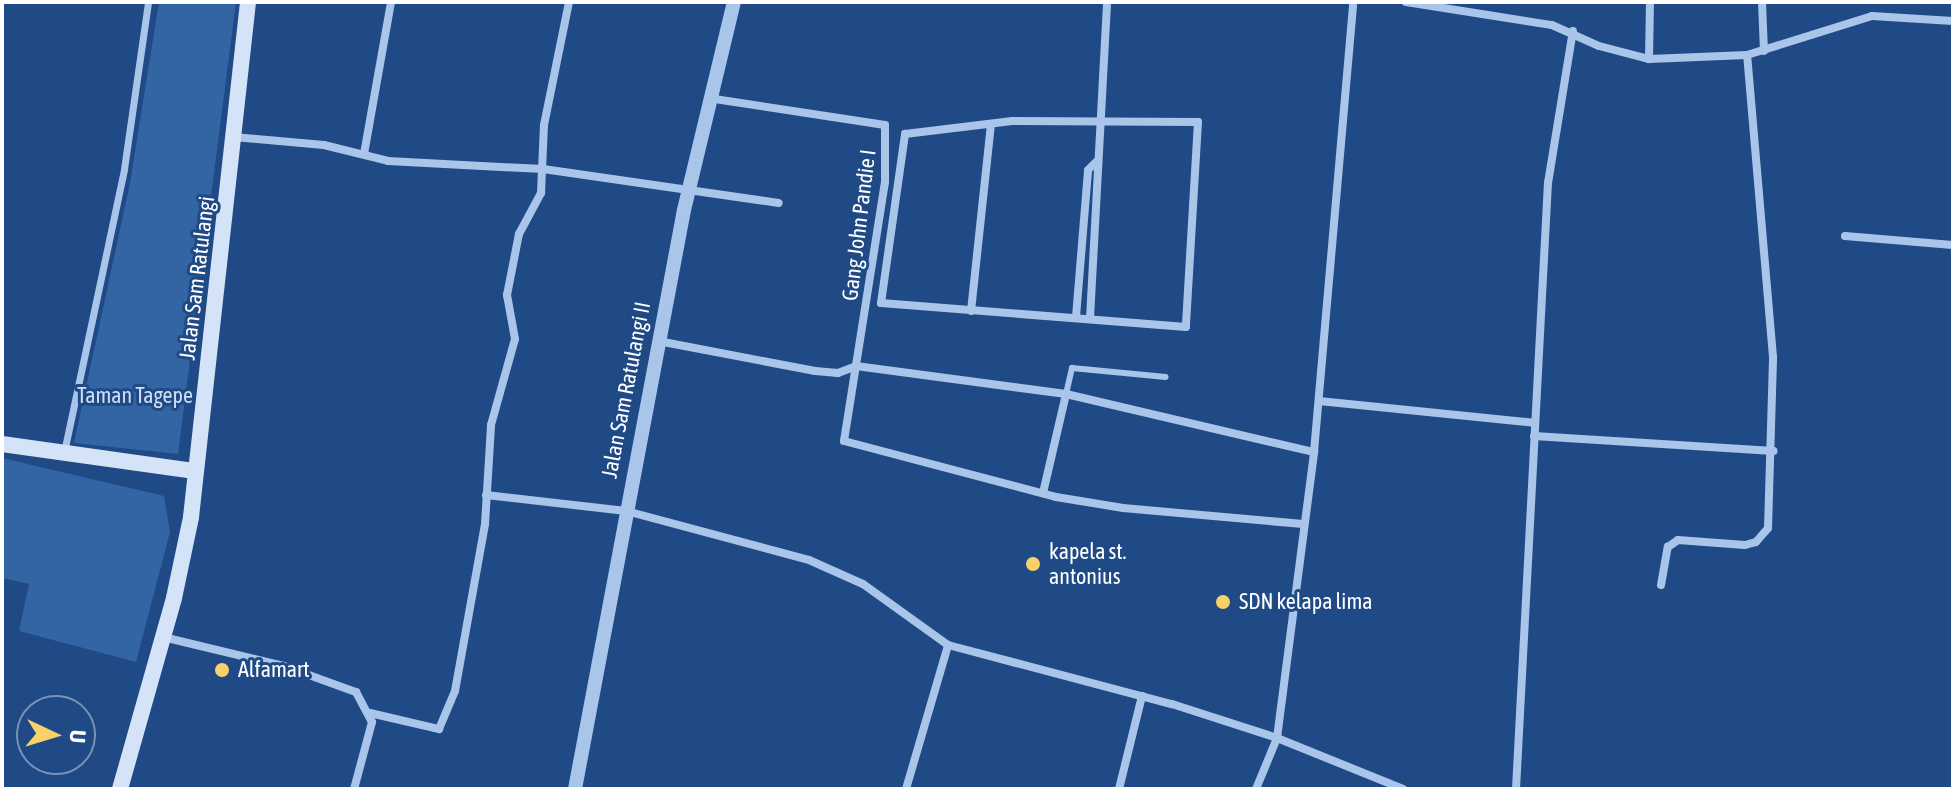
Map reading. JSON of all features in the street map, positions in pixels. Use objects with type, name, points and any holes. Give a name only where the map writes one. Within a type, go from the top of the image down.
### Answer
[{"type":"main road","name":"Jalan Sam Ratulangi","points":[[120,789],[185,549],[248,2]]},
{"type":"main road","points":[[2,444],[195,471]]},
{"type":"street","points":[[64,454],[124,169],[148,2]]},
{"type":"street","points":[[364,154],[391,2]]},
{"type":"street","points":[[370,713],[430,731],[445,722],[476,584],[493,410],[515,339],[507,295],[515,249],[538,204],[544,125],[569,2]]},
{"type":"street","name":"Jalan Sam Ratulangi II","points":[[575,789],[658,341],[707,98],[734,2]]},
{"type":"street","points":[[1090,318],[1101,172],[1096,162],[1107,2]]},
{"type":"street","points":[[1256,789],[1277,738],[1314,452],[1353,2]]},
{"type":"street","points":[[1406,2],[1573,31],[1599,46],[1649,59],[1747,55],[1849,20],[1901,15],[1953,21]]},
{"type":"street","points":[[1461,2],[1461,13]]},
{"type":"street","points":[[1649,59],[1650,2]]},
{"type":"street","points":[[1762,2],[1764,51]]},
{"type":"street","points":[[1516,789],[1548,183],[1573,31]]},
{"type":"street","points":[[1661,585],[1664,557],[1678,540],[1745,545],[1762,537],[1768,528],[1774,451],[1768,274],[1747,55]]},
{"type":"street","name":"Gang John Pandie I","points":[[707,98],[885,125],[885,182],[856,366]]},
{"type":"street","points":[[1100,121],[1198,122],[1186,327],[881,303],[905,134],[991,124],[1100,121]]},
{"type":"street","points":[[971,311],[991,124]]},
{"type":"street","points":[[234,137],[364,154],[388,161],[543,169],[779,203]]},
{"type":"street","points":[[1076,317],[1088,170],[1096,162]]},
{"type":"street","points":[[1845,236],[1953,245]]},
{"type":"street","points":[[658,341],[815,371],[838,373],[856,366],[1066,394],[1314,452]]},
{"type":"street","points":[[856,366],[844,441],[1043,493],[1123,508],[1303,524]]},
{"type":"street","points":[[1043,493],[1066,394]]},
{"type":"street","points":[[1319,401],[1534,423]]},
{"type":"street","points":[[1534,436],[1774,451]]},
{"type":"street","points":[[486,495],[626,511],[843,573],[948,645],[1142,696],[1277,738],[1403,789]]},
{"type":"street","points":[[163,637],[338,682],[356,692],[370,713],[371,731],[354,789]]},
{"type":"street","points":[[906,789],[948,645]]},
{"type":"street","points":[[1119,789],[1142,696]]},
{"type":"lane","points":[[1066,394],[1072,368],[1166,377]]},
{"type":"green space","name":"Taman Tagepe","points":[[159,2],[236,2],[178,454],[74,443],[130,183]]},
{"type":"green space","points":[[2,458],[164,496],[170,532],[136,662],[19,631],[29,584],[2,578]]},
{"type":"place","name":"kapela st. antonius","points":[[1033,564]]},
{"type":"place","name":"SDN kelapa lima","points":[[1223,602]]},
{"type":"place","name":"Alfamart","points":[[222,670]]}]
